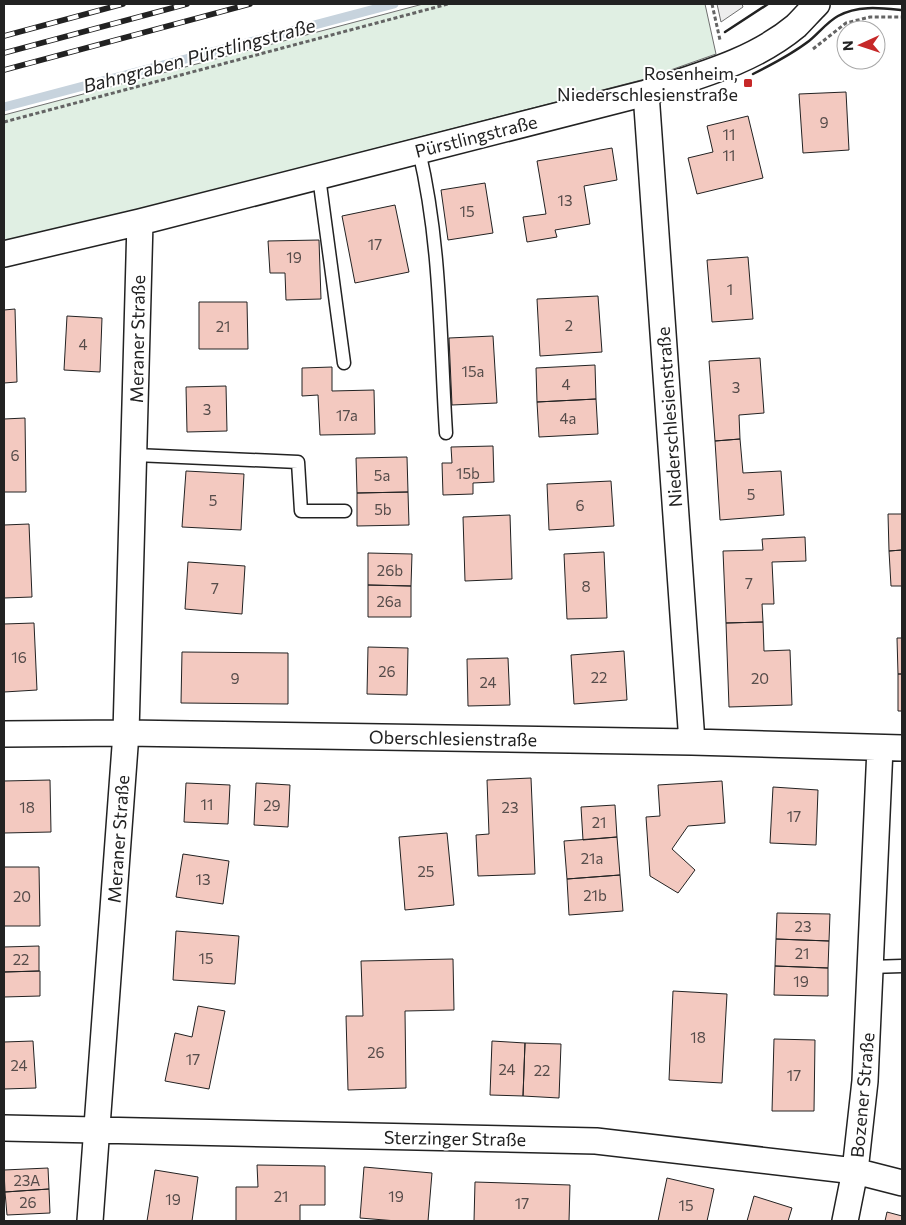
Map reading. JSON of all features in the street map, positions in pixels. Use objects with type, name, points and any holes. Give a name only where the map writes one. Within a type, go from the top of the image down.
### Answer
[{"type":"street","name":"Pürstlingstraße","points":[[4,254],[140,222],[646,93],[726,66],[761,50],[795,26],[817,4]]},
{"type":"street","name":"Niederschlesienstraße","points":[[646,93],[692,742]]},
{"type":"street","name":"Meraner Straße","points":[[90,1221],[126,733],[140,222]]},
{"type":"street","name":"Oberschlesienstraße","points":[[4,734],[126,733],[692,742],[891,748]]},
{"type":"street","name":"Bozener Straße","points":[[845,1221],[855,1171],[865,1081],[870,967],[891,748]]},
{"type":"street","name":"Sterzinger Straße","points":[[4,1128],[96,1132],[596,1141],[855,1171],[902,1183]]},
{"type":"lane","points":[[419,151],[425,175],[436,254],[446,433]]},
{"type":"lane","points":[[320,176],[344,363]]},
{"type":"lane","points":[[134,455],[298,462],[301,511],[345,511]]},
{"type":"lane","points":[[870,967],[902,966]]},
{"type":"path","points":[[4,122],[448,4]]},
{"type":"path","points":[[712,4],[726,66]]},
{"type":"green space","points":[[423,4],[705,4],[716,54],[645,79],[137,210],[4,241],[4,115]]},
{"type":"shaded area","points":[[717,4],[742,4],[743,7],[721,22]]},
{"type":"building","points":[[846,92],[849,150],[803,153],[799,94]]},
{"type":"building","points":[[748,116],[763,178],[697,194],[688,158],[713,152],[707,126]]},
{"type":"building","points":[[612,148],[617,180],[584,186],[590,224],[555,230],[557,237],[527,242],[523,217],[546,214],[537,161]]},
{"type":"building","points":[[485,183],[493,233],[448,240],[441,190]]},
{"type":"building","points":[[395,205],[409,272],[355,283],[342,216]]},
{"type":"building","points":[[319,240],[321,299],[286,300],[285,273],[270,273],[268,241]]},
{"type":"building","points":[[748,257],[753,319],[712,322],[707,260]]},
{"type":"building","points":[[598,296],[602,352],[540,356],[537,299]]},
{"type":"building","points":[[199,302],[247,302],[248,349],[199,349]]},
{"type":"building","points":[[15,309],[17,382],[4,383],[4,310]]},
{"type":"building","points":[[67,316],[102,318],[100,372],[64,370]]},
{"type":"building","points":[[493,336],[497,403],[452,405],[449,338]]},
{"type":"building","points":[[760,358],[764,413],[739,415],[740,439],[715,441],[709,361]]},
{"type":"building","points":[[595,365],[596,399],[537,402],[536,368]]},
{"type":"building","points":[[332,367],[332,391],[374,390],[375,434],[320,435],[318,395],[302,396],[302,368]]},
{"type":"building","points":[[226,386],[227,431],[187,432],[186,387]]},
{"type":"building","points":[[596,399],[598,434],[539,437],[537,402]]},
{"type":"building","points":[[25,418],[26,492],[4,492],[4,419]]},
{"type":"building","points":[[740,439],[743,473],[781,471],[784,515],[720,520],[715,441]]},
{"type":"building","points":[[493,446],[494,482],[473,483],[473,494],[443,495],[442,463],[452,463],[451,447]]},
{"type":"building","points":[[407,457],[408,492],[357,493],[356,458]]},
{"type":"building","points":[[186,471],[244,474],[241,530],[182,527]]},
{"type":"building","points":[[611,481],[614,526],[549,530],[547,484]]},
{"type":"building","points":[[408,492],[409,525],[357,526],[357,493]]},
{"type":"building","points":[[888,514],[902,514],[902,550],[889,551]]},
{"type":"building","points":[[510,515],[512,579],[465,581],[463,517]]},
{"type":"building","points":[[29,524],[32,597],[4,598],[4,525]]},
{"type":"building","points":[[805,537],[806,561],[772,562],[774,604],[762,604],[763,622],[726,623],[723,551],[763,550],[762,539]]},
{"type":"building","points":[[902,550],[902,586],[891,586],[889,551]]},
{"type":"building","points":[[604,552],[607,618],[567,619],[564,554]]},
{"type":"building","points":[[368,553],[412,554],[411,586],[368,585]]},
{"type":"building","points":[[188,562],[245,566],[242,614],[185,609]]},
{"type":"building","points":[[368,585],[411,586],[411,617],[368,617]]},
{"type":"building","points":[[763,622],[764,651],[790,650],[792,705],[729,707],[726,623]]},
{"type":"building","points":[[34,623],[37,690],[4,692],[4,624]]},
{"type":"building","points":[[897,638],[902,638],[902,674],[898,674]]},
{"type":"building","points":[[368,647],[408,648],[407,695],[367,694]]},
{"type":"building","points":[[624,651],[627,700],[574,704],[571,655]]},
{"type":"building","points":[[182,652],[288,653],[288,704],[181,703]]},
{"type":"building","points":[[508,658],[510,705],[468,706],[467,659]]},
{"type":"building","points":[[898,674],[902,674],[902,711],[898,711]]},
{"type":"building","points":[[531,778],[535,874],[478,876],[476,835],[489,834],[487,780]]},
{"type":"building","points":[[50,780],[51,832],[4,833],[4,781]]},
{"type":"building","points":[[722,781],[725,823],[688,826],[672,849],[695,870],[678,893],[650,876],[646,817],[660,816],[658,785]]},
{"type":"building","points":[[186,783],[230,785],[228,824],[184,822]]},
{"type":"building","points":[[256,783],[290,785],[288,827],[254,825]]},
{"type":"building","points":[[773,787],[818,790],[816,845],[770,843]]},
{"type":"building","points":[[615,805],[617,837],[583,840],[581,807]]},
{"type":"building","points":[[447,833],[454,905],[405,910],[399,837]]},
{"type":"building","points":[[617,837],[620,875],[567,879],[564,841]]},
{"type":"building","points":[[183,854],[229,861],[223,904],[176,897]]},
{"type":"building","points":[[4,867],[39,867],[40,926],[4,926]]},
{"type":"building","points":[[620,875],[623,911],[569,915],[567,879]]},
{"type":"building","points":[[777,913],[830,914],[829,941],[776,939]]},
{"type":"building","points":[[176,931],[239,936],[235,984],[173,980]]},
{"type":"building","points":[[776,939],[829,941],[828,968],[775,966]]},
{"type":"building","points":[[39,946],[39,971],[4,972],[4,947]]},
{"type":"building","points":[[453,959],[454,1010],[405,1011],[406,1088],[348,1090],[346,1016],[363,1016],[361,961]]},
{"type":"building","points":[[775,966],[828,968],[828,996],[774,995]]},
{"type":"building","points":[[40,971],[40,996],[4,997],[4,972]]},
{"type":"building","points":[[673,991],[727,994],[722,1083],[669,1080]]},
{"type":"building","points":[[198,1006],[225,1011],[209,1089],[165,1081],[175,1033],[192,1037]]},
{"type":"building","points":[[774,1039],[815,1040],[814,1111],[772,1111]]},
{"type":"building","points":[[33,1041],[36,1088],[4,1089],[4,1042]]},
{"type":"building","points":[[492,1041],[525,1043],[523,1096],[490,1095]]},
{"type":"building","points":[[525,1043],[561,1044],[559,1098],[523,1096]]},
{"type":"building","points":[[257,1165],[325,1166],[325,1205],[300,1205],[300,1221],[236,1221],[236,1187],[258,1187]]},
{"type":"building","points":[[364,1167],[432,1173],[428,1221],[360,1218]]},
{"type":"building","points":[[48,1168],[49,1189],[5,1192],[4,1170]]},
{"type":"building","points":[[155,1170],[198,1177],[192,1221],[147,1221]]},
{"type":"building","points":[[667,1178],[714,1189],[707,1221],[658,1221]]},
{"type":"building","points":[[475,1182],[570,1185],[569,1221],[474,1221]]},
{"type":"building","points":[[49,1189],[50,1213],[7,1215],[5,1192]]},
{"type":"building","points":[[754,1196],[792,1208],[788,1221],[747,1221]]},
{"type":"building","points":[[887,1212],[902,1216],[902,1221],[885,1221]]},
{"type":"waterway","name":"Bahngraben Pürstlingstraße","points":[[4,107],[394,4]]},
{"type":"railway","points":[[4,36],[123,4]]},
{"type":"railway","points":[[4,53],[187,4]]},
{"type":"railway","points":[[4,70],[250,4]]},
{"type":"wall","points":[[725,32],[768,4]]},
{"type":"wall","points":[[753,74],[796,50],[838,16],[853,10],[870,8],[902,10]]},
{"type":"place","name":"Rosenheim, Niederschlesienstraße","points":[[748,83]]}]
